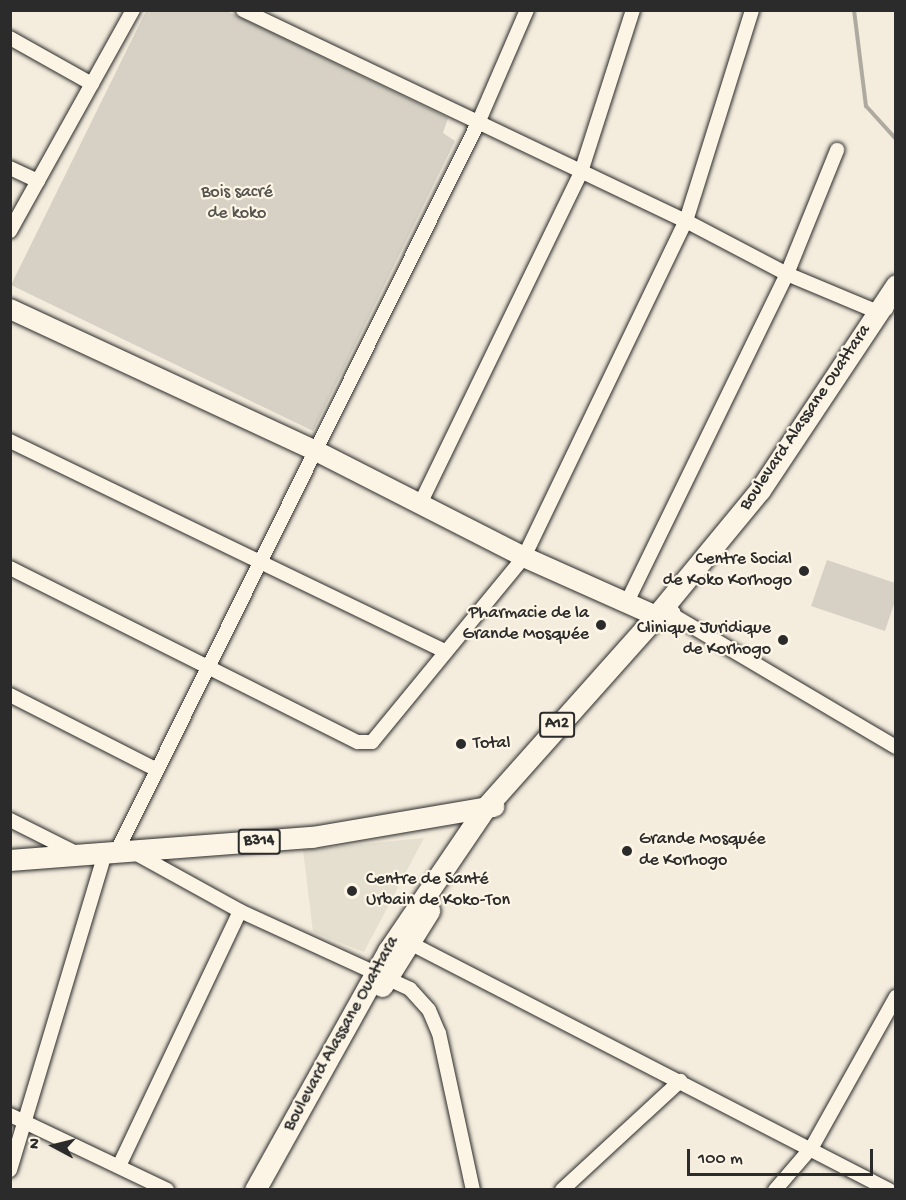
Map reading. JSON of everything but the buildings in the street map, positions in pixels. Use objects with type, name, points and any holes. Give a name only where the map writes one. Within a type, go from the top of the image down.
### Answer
[{"type":"main road","name":"Boulevard Alassane Ouattara","points":[[255,1190],[381,975],[450,876],[495,806],[664,615],[760,490],[888,307],[896,285]]},
{"type":"main road","name":"B314","points":[[10,860],[312,837],[495,806]]},
{"type":"main road","name":"Boulevard Alassane Ouattara","points":[[271,1190],[381,975]]},
{"type":"street","points":[[10,231],[133,10]]},
{"type":"street","points":[[243,10],[686,221],[787,274],[888,307]]},
{"type":"street","points":[[420,504],[581,172],[633,10]]},
{"type":"street","points":[[10,568],[208,664],[358,742],[372,742],[524,557],[686,221],[752,10]]},
{"type":"street","points":[[10,1170],[24,1119],[119,853],[155,769],[478,123],[523,12]]},
{"type":"street","points":[[10,38],[92,84]]},
{"type":"street","points":[[627,602],[787,274],[837,150]]},
{"type":"street","points":[[10,168],[38,182]]},
{"type":"street","points":[[10,309],[314,450],[524,557],[627,602],[664,615],[896,747]]},
{"type":"street","points":[[10,441],[446,652]]},
{"type":"street","points":[[10,695],[155,769]]},
{"type":"street","points":[[10,820],[82,856]]},
{"type":"street","points":[[119,853],[410,989],[429,1010],[440,1034],[473,1190]]},
{"type":"street","points":[[119,1166],[240,911]]},
{"type":"street","points":[[404,940],[812,1147],[889,1190]]},
{"type":"street","points":[[775,1190],[812,1147],[896,997]]},
{"type":"street","points":[[562,1190],[680,1081]]},
{"type":"street","points":[[10,1115],[24,1119],[119,1166],[148,1185],[167,1190]]},
{"type":"shaded area","name":"Centre de Santé Urbain de Koko-Ton","points":[[424,838],[364,952],[313,932],[303,850]]},
{"type":"green space","name":"Bois sacré de koko","points":[[146,11],[227,11],[448,118],[443,133],[455,141],[313,431],[11,285]]},
{"type":"green space","points":[[827,560],[895,583],[895,601],[885,631],[811,606]]},
{"type":"waterway","points":[[854,10],[866,106],[896,139]]},
{"type":"place","name":"Centre Social de Koko Korhogo","points":[[804,571]]},
{"type":"place","name":"Pharmacie de la Grande Mosquée","points":[[601,625]]},
{"type":"place","name":"Clinique Juridique de Korhogo","points":[[783,640]]},
{"type":"place","name":"Total","points":[[461,744]]},
{"type":"place","name":"Grande Mosquée de Korhogo","points":[[627,851]]},
{"type":"place","name":"Centre de Santé Urbain de Koko-Ton","points":[[352,891]]}]
